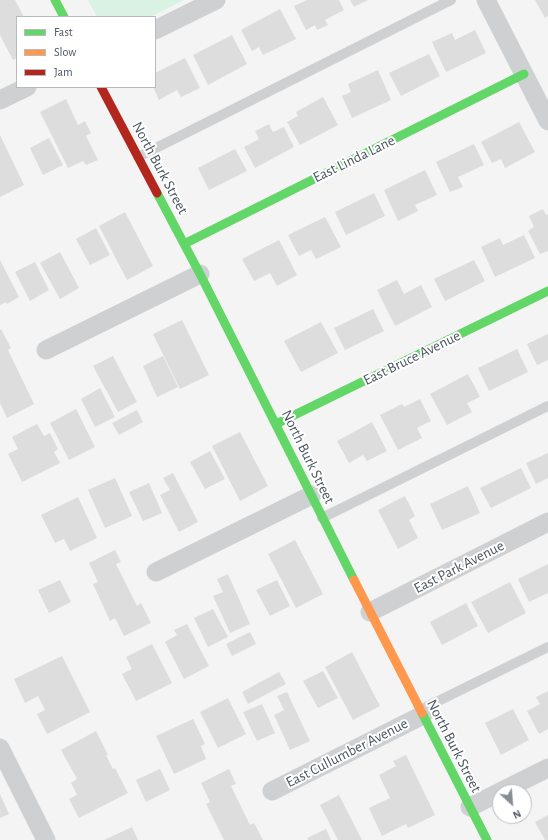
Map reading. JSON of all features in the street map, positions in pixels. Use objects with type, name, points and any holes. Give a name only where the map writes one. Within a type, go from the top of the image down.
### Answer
[{"type":"street","points":[[55,0],[63,16]]},
{"type":"street","points":[[156,30],[216,0]]},
{"type":"street","points":[[486,0],[548,121]]},
{"type":"street","name":"East Linda Lane","points":[[184,244],[524,74]]},
{"type":"street","points":[[0,100],[25,88]]},
{"type":"street","name":"North Burk Street","points":[[102,88],[200,274],[312,495],[322,518],[487,840]]},
{"type":"street","points":[[46,350],[200,274]]},
{"type":"street","name":"East Bruce Avenue","points":[[276,424],[548,291]]},
{"type":"street","points":[[156,572],[312,495]]},
{"type":"street","name":"East Park Avenue","points":[[370,612],[548,522]]},
{"type":"street","name":"East Cullumber Avenue","points":[[272,790],[422,712]]},
{"type":"street","points":[[0,748],[46,840]]},
{"type":"street","points":[[470,807],[548,768]]},
{"type":"lane","points":[[138,157],[451,0]]},
{"type":"lane","points":[[322,518],[548,406]]},
{"type":"lane","points":[[422,712],[548,647]]},
{"type":"green space","points":[[88,0],[184,0],[152,16],[96,16]]},
{"type":"building","points":[[0,0],[15,0],[23,16],[16,16],[16,58],[13,60],[0,35]]},
{"type":"building","points":[[307,0],[339,0],[344,10],[325,20],[328,25],[317,30],[315,25],[306,30],[294,6]]},
{"type":"building","points":[[350,0],[368,0],[354,7]]},
{"type":"building","points":[[535,0],[548,0],[548,16],[545,18]]},
{"type":"building","points":[[280,9],[296,39],[263,55],[259,47],[252,51],[241,30]]},
{"type":"building","points":[[475,30],[486,53],[446,72],[432,42],[452,33],[455,40]]},
{"type":"building","points":[[232,35],[247,64],[208,85],[193,55]]},
{"type":"building","points":[[429,54],[440,76],[401,96],[389,73]]},
{"type":"building","points":[[185,58],[200,88],[181,97],[177,90],[159,100],[153,88],[156,88],[156,72]]},
{"type":"building","points":[[378,70],[391,100],[352,118],[342,96],[351,92],[348,84]]},
{"type":"building","points":[[323,97],[338,125],[300,145],[287,122],[298,116],[296,112]]},
{"type":"building","points":[[66,99],[78,125],[85,121],[91,133],[86,136],[98,160],[86,165],[83,161],[68,168],[40,112]]},
{"type":"building","points":[[519,122],[535,152],[505,168],[501,159],[492,163],[481,142]]},
{"type":"building","points":[[269,124],[273,132],[284,127],[294,147],[255,168],[244,147],[259,139],[255,131]]},
{"type":"building","points":[[0,135],[24,185],[0,197]]},
{"type":"building","points":[[49,138],[63,165],[43,175],[30,148]]},
{"type":"building","points":[[474,144],[484,165],[458,177],[463,187],[450,192],[436,162]]},
{"type":"building","points":[[235,149],[247,171],[209,190],[198,168]]},
{"type":"building","points":[[425,170],[437,195],[415,205],[418,211],[398,221],[384,190]]},
{"type":"building","points":[[374,193],[385,216],[346,235],[335,212]]},
{"type":"building","points":[[543,209],[546,215],[548,214],[548,251],[540,254],[528,231],[534,227],[529,216]]},
{"type":"building","points":[[125,212],[153,266],[127,280],[99,226]]},
{"type":"building","points":[[325,217],[341,247],[316,259],[311,250],[299,256],[288,235]]},
{"type":"building","points":[[96,228],[110,255],[90,265],[76,239]]},
{"type":"building","points":[[524,235],[535,258],[495,277],[481,247],[500,238],[503,245]]},
{"type":"building","points":[[279,240],[297,275],[277,286],[270,273],[254,281],[242,259]]},
{"type":"building","points":[[60,252],[79,288],[60,299],[40,263]]},
{"type":"building","points":[[0,260],[19,297],[7,304],[6,302],[0,305]]},
{"type":"building","points":[[474,260],[485,281],[445,301],[434,279]]},
{"type":"building","points":[[35,262],[49,290],[30,301],[15,272]]},
{"type":"building","points":[[397,280],[404,294],[421,285],[432,307],[395,326],[377,290]]},
{"type":"building","points":[[373,309],[384,331],[345,350],[334,328]]},
{"type":"building","points":[[182,320],[209,375],[180,389],[153,334]]},
{"type":"building","points":[[321,322],[338,353],[301,372],[284,341]]},
{"type":"building","points":[[1,329],[11,348],[8,350],[34,404],[7,418],[0,403]]},
{"type":"building","points":[[548,334],[548,360],[537,365],[527,344]]},
{"type":"building","points":[[517,349],[528,372],[489,391],[478,368]]},
{"type":"building","points":[[113,356],[137,402],[118,412],[93,366]]},
{"type":"building","points":[[163,356],[178,387],[157,397],[143,366]]},
{"type":"building","points":[[468,374],[480,397],[467,403],[472,412],[447,425],[430,394]]},
{"type":"building","points":[[100,388],[115,417],[95,427],[81,399]]},
{"type":"building","points":[[420,399],[431,421],[417,428],[422,438],[398,450],[380,415],[402,404],[404,407]]},
{"type":"building","points":[[76,409],[95,447],[69,460],[50,423]]},
{"type":"building","points":[[137,410],[143,422],[119,435],[112,423]]},
{"type":"building","points":[[372,422],[387,451],[367,461],[363,455],[349,463],[337,441]]},
{"type":"building","points":[[37,424],[44,436],[50,433],[58,449],[54,452],[60,463],[22,482],[8,454],[18,449],[12,437]]},
{"type":"building","points":[[240,432],[268,486],[240,501],[212,446]]},
{"type":"building","points":[[210,451],[225,479],[205,489],[190,462]]},
{"type":"building","points":[[548,453],[548,478],[536,484],[526,463]]},
{"type":"building","points":[[521,468],[531,488],[491,508],[480,488]]},
{"type":"building","points":[[173,473],[198,522],[179,532],[160,495],[170,490],[163,478]]},
{"type":"building","points":[[115,478],[132,516],[105,528],[88,490]]},
{"type":"building","points":[[149,483],[162,513],[143,521],[129,492]]},
{"type":"building","points":[[468,486],[480,513],[442,530],[430,504]]},
{"type":"building","points":[[405,496],[415,516],[409,520],[418,538],[398,549],[378,510]]},
{"type":"building","points":[[78,497],[97,538],[70,551],[64,539],[55,543],[41,515]]},
{"type":"building","points":[[295,540],[323,594],[296,608],[268,554]]},
{"type":"building","points":[[115,550],[121,562],[116,564],[137,606],[141,603],[151,623],[124,636],[115,618],[110,621],[93,584],[98,582],[89,563]]},
{"type":"building","points":[[548,564],[548,593],[529,602],[518,579]]},
{"type":"building","points":[[228,574],[250,624],[230,633],[213,596],[223,592],[217,579]]},
{"type":"building","points":[[60,580],[71,602],[49,613],[38,590]]},
{"type":"building","points":[[277,580],[290,606],[270,616],[256,590]]},
{"type":"building","points":[[510,582],[526,613],[488,633],[471,602]]},
{"type":"building","points":[[466,603],[478,626],[442,645],[430,622]]},
{"type":"building","points":[[213,609],[228,637],[208,647],[194,618]]},
{"type":"building","points":[[187,624],[209,666],[184,679],[165,642],[177,635],[174,630]]},
{"type":"building","points":[[250,632],[256,644],[232,656],[226,644]]},
{"type":"building","points":[[152,644],[172,683],[136,701],[122,674],[132,669],[126,657]]},
{"type":"building","points":[[352,652],[380,706],[353,720],[325,667]]},
{"type":"building","points":[[62,656],[90,712],[47,734],[37,714],[45,710],[38,696],[25,703],[14,679]]},
{"type":"building","points":[[323,671],[338,698],[318,708],[303,681]]},
{"type":"building","points":[[279,672],[286,684],[248,704],[242,692]]},
{"type":"building","points":[[548,691],[548,729],[539,734],[527,711],[540,704],[536,697]]},
{"type":"building","points":[[287,692],[310,741],[290,750],[274,715],[284,710],[277,696]]},
{"type":"building","points":[[228,698],[246,734],[218,748],[200,712]]},
{"type":"building","points":[[262,704],[275,733],[257,741],[243,712]]},
{"type":"building","points":[[513,709],[529,740],[501,755],[485,723]]},
{"type":"building","points":[[193,719],[205,744],[201,746],[206,759],[174,774],[156,736]]},
{"type":"building","points":[[96,731],[113,769],[115,768],[128,793],[79,818],[69,799],[77,795],[71,783],[77,779],[61,750]]},
{"type":"building","points":[[406,755],[435,815],[408,828],[406,824],[382,836],[369,808],[390,798],[379,775],[396,766],[393,761]]},
{"type":"building","points":[[160,769],[170,790],[146,802],[136,780]]},
{"type":"building","points":[[229,769],[236,784],[231,786],[250,825],[254,823],[263,840],[224,840],[206,804],[210,802],[201,783]]},
{"type":"building","points":[[0,794],[9,814],[0,818]]},
{"type":"building","points":[[339,795],[362,840],[338,840],[320,805]]},
{"type":"building","points":[[548,815],[548,840],[545,840],[535,822]]},
{"type":"building","points":[[132,827],[138,840],[104,840]]},
{"type":"building","points":[[326,829],[331,840],[308,840],[307,838]]},
{"type":"traffic: fast","points":[[55,0],[63,16]]},
{"type":"traffic: fast","points":[[184,244],[524,74]]},
{"type":"traffic: fast","points":[[157,193],[200,274],[354,580]]},
{"type":"traffic: fast","points":[[276,424],[548,291]]},
{"type":"traffic: fast","points":[[422,713],[487,840]]},
{"type":"traffic: slow","points":[[354,580],[422,713]]},
{"type":"traffic: jam","points":[[102,88],[157,193]]}]
